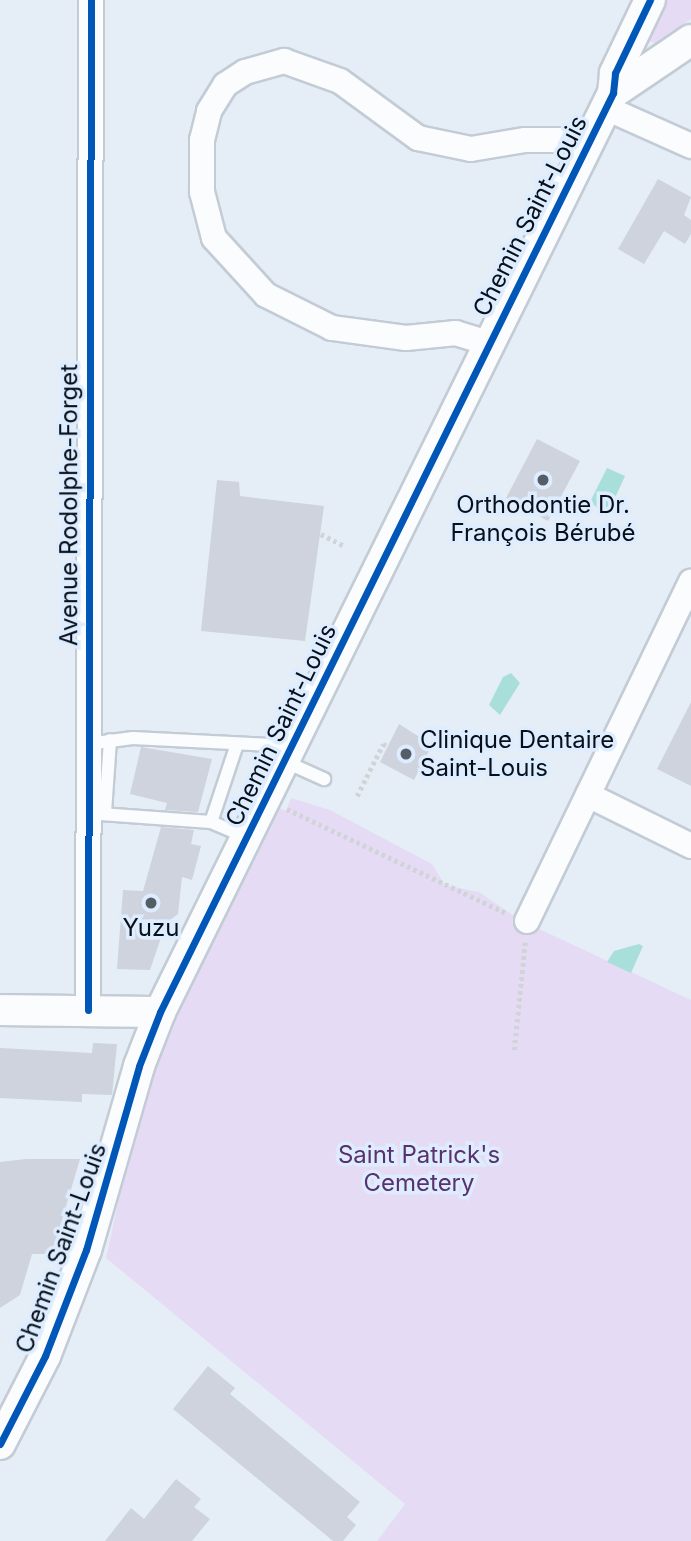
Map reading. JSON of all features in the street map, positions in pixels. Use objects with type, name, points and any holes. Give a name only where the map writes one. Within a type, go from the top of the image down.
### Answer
[{"type":"street","name":"Avenue Rodolphe-Forget","points":[[88,1010],[99,742],[91,0]]},
{"type":"street","name":"Chemin Saint-Louis","points":[[0,1444],[45,1356],[110,1144],[160,1012],[290,754],[488,343],[609,100],[615,73],[650,0]]},
{"type":"street","name":"Chemin Saint-Louis","points":[[609,100],[691,40]]},
{"type":"street","points":[[488,343],[456,333],[407,338],[332,328],[266,295],[214,238],[202,192],[202,140],[209,111],[225,85],[244,72],[284,61],[340,81],[418,138],[471,149],[525,140],[589,140]]},
{"type":"street","points":[[609,100],[691,146]]},
{"type":"street","points":[[527,921],[691,581]]},
{"type":"street","points":[[589,795],[691,846]]},
{"type":"street","points":[[0,1010],[160,1012]]},
{"type":"lane","points":[[99,742],[237,744],[290,754],[324,779]]},
{"type":"lane","points":[[211,822],[237,744]]},
{"type":"lane","points":[[96,812],[211,822],[249,837]]},
{"type":"path","points":[[321,534],[345,547]]},
{"type":"path","points":[[357,796],[383,744],[388,746]]},
{"type":"path","points":[[283,807],[527,921],[514,1050]]},
{"type":"green space","points":[[662,0],[691,0],[691,19],[656,44],[647,40]]},
{"type":"green space","name":"Saint Patrick's Cemetery","points":[[291,798],[330,810],[432,864],[445,885],[479,892],[520,920],[691,1000],[691,1541],[377,1541],[405,1504],[106,1258],[160,1012],[267,802],[286,811]]},
{"type":"shaded area","points":[[607,468],[625,476],[609,511],[603,512],[590,502]]},
{"type":"shaded area","points":[[511,673],[520,683],[500,715],[489,705],[503,677]]},
{"type":"shaded area","points":[[639,944],[643,946],[631,973],[607,962],[614,951]]},
{"type":"building","points":[[658,179],[691,197],[684,215],[691,220],[691,234],[685,244],[664,231],[644,264],[618,249]]},
{"type":"building","name":"Orthodontie Dr. François Bérubé","points":[[537,439],[580,461],[548,521],[506,498]]},
{"type":"building","points":[[217,480],[239,482],[240,496],[324,506],[305,641],[201,631]]},
{"type":"building","points":[[691,702],[691,786],[657,769]]},
{"type":"building","name":"Clinique Dentaire Saint-Louis","points":[[399,724],[432,745],[414,780],[380,762]]},
{"type":"building","points":[[141,747],[212,759],[198,812],[165,810],[167,803],[130,794]]},
{"type":"building","points":[[161,827],[194,830],[191,844],[201,846],[192,880],[182,877],[178,914],[166,923],[150,970],[117,969],[123,890],[143,891]]},
{"type":"building","points":[[93,1043],[117,1044],[112,1095],[82,1094],[82,1102],[0,1098],[0,1048],[92,1053]]},
{"type":"building","points":[[80,1159],[52,1254],[32,1254],[20,1295],[0,1308],[0,1162]]},
{"type":"building","points":[[208,1366],[235,1388],[230,1394],[360,1502],[347,1517],[356,1525],[343,1541],[333,1541],[173,1409]]},
{"type":"building","points":[[176,1479],[201,1499],[194,1507],[210,1519],[192,1541],[105,1541],[131,1508],[144,1519]]},
{"type":"cycle path","points":[[88,1010],[91,0]]},
{"type":"cycle path","points":[[0,1444],[45,1356],[86,1250],[139,1066],[160,1012],[613,93],[615,73],[650,0]]},
{"type":"place","name":"Orthodontie Dr. François Bérubé","points":[[543,480]]},
{"type":"place","name":"Clinique Dentaire Saint-Louis","points":[[406,754]]},
{"type":"place","name":"Yuzu","points":[[151,903]]}]
